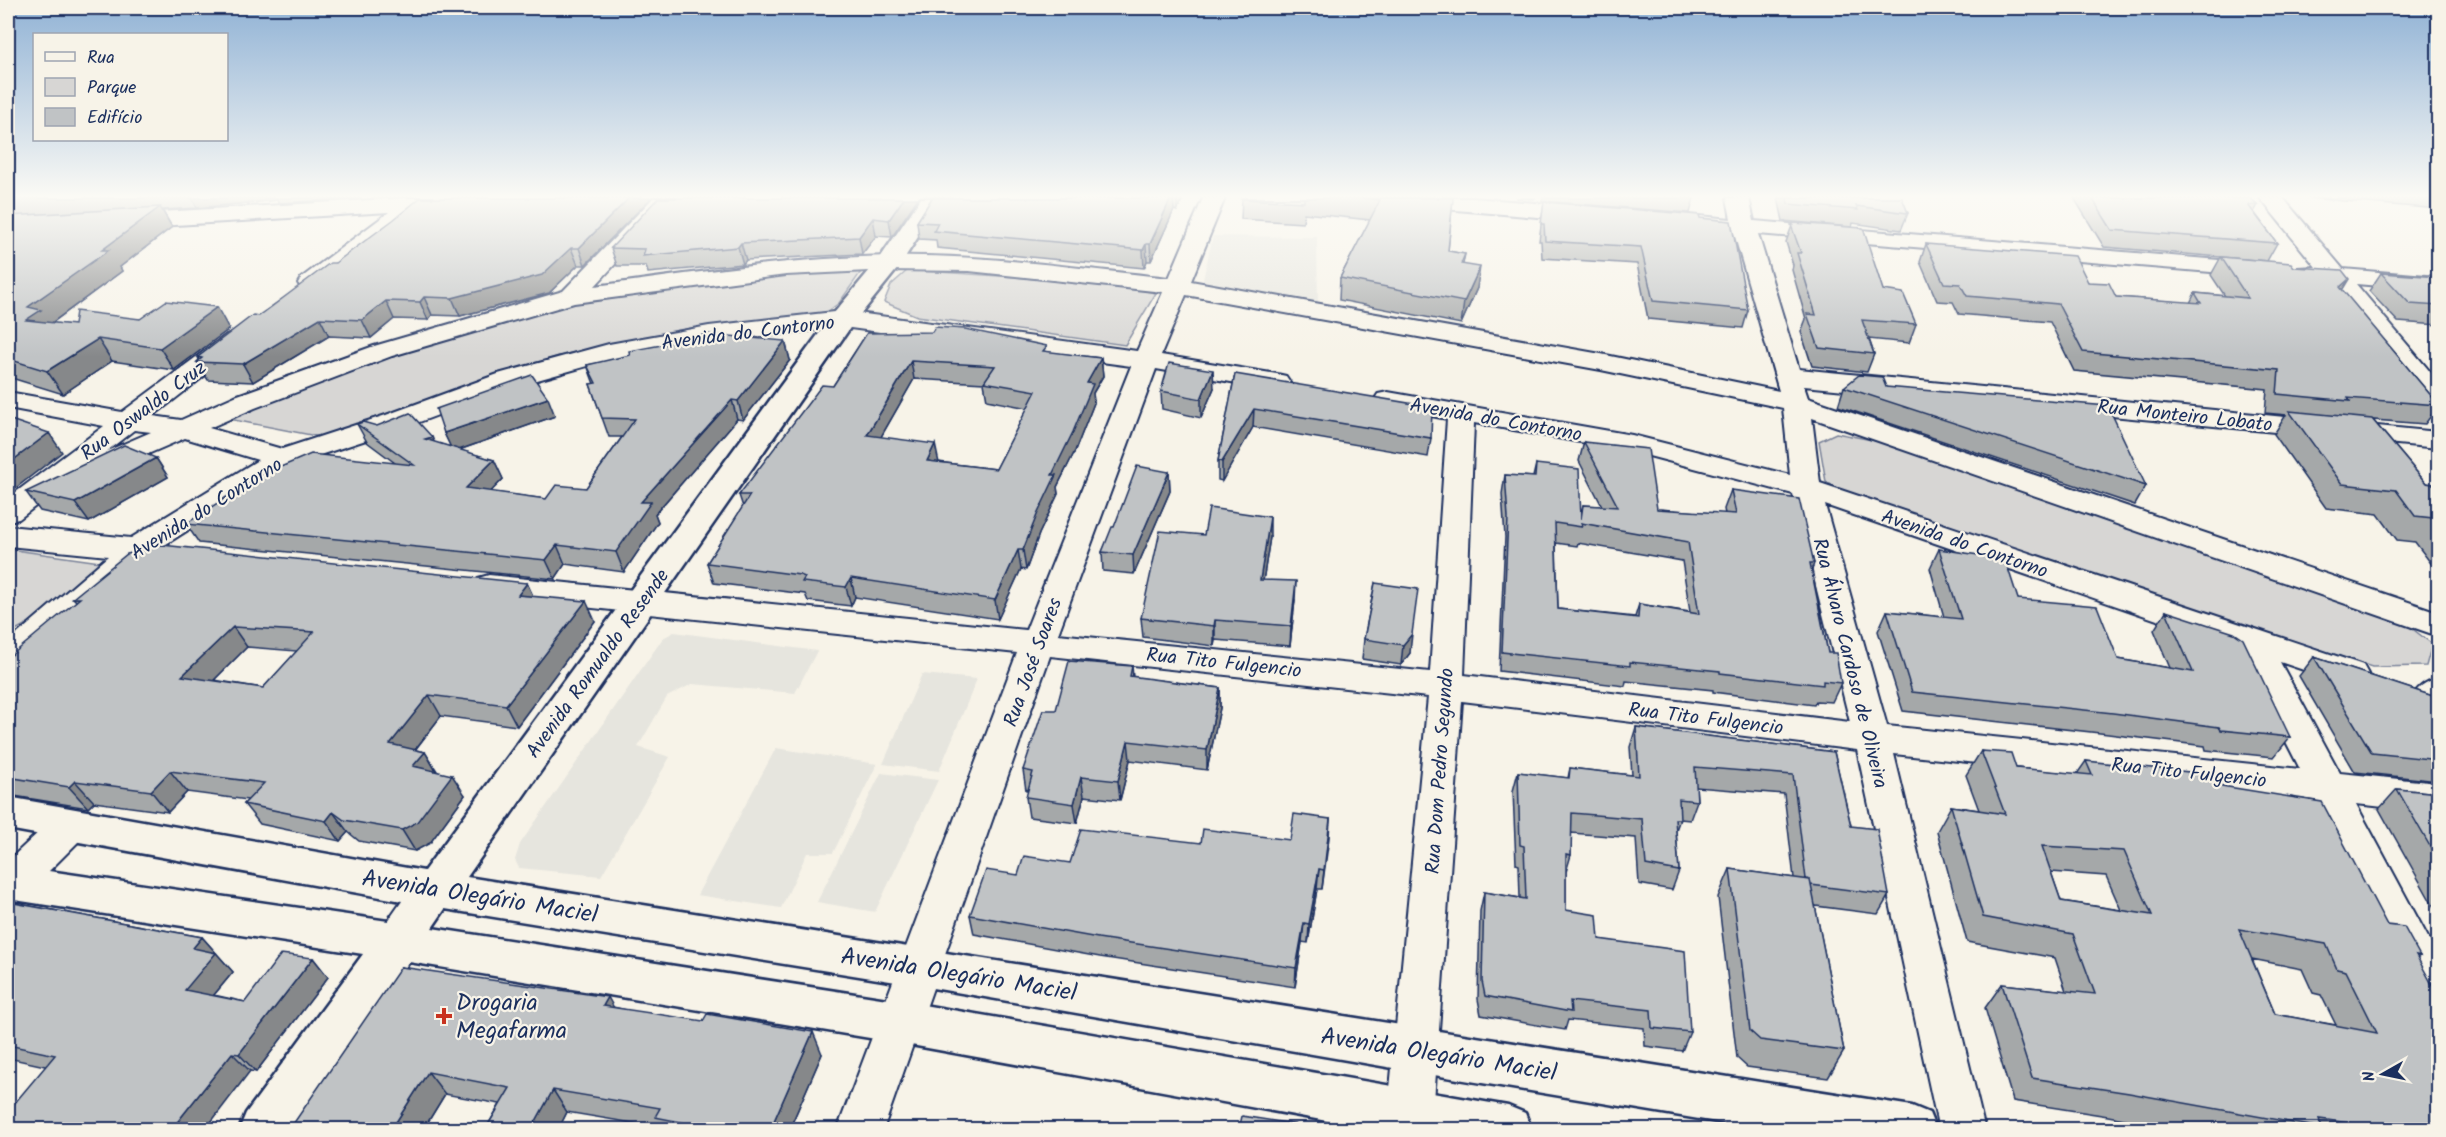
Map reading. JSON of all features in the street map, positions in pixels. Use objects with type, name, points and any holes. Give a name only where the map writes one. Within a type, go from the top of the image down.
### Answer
[{"type":"main road","name":"Avenida Romualdo Resende","points":[[263,1130],[843,319],[898,251]]},
{"type":"main road","name":"Avenida Olegário Maciel","points":[[8,813],[435,890],[921,967],[1416,1051],[1912,1130]]},
{"type":"main road","points":[[9,884],[398,941],[900,1022],[1409,1121],[1508,1130]]},
{"type":"street","points":[[290,298],[351,251]]},
{"type":"street","points":[[572,296],[614,251]]},
{"type":"street","name":"Rua José Soares","points":[[860,1130],[1038,642],[1146,360],[1192,251]]},
{"type":"street","name":"Rua Álvaro Cardoso de Oliveira","points":[[1752,251],[1792,390],[1806,488],[1872,738],[1962,1130]]},
{"type":"street","points":[[2099,251],[2282,271],[2439,284]]},
{"type":"street","points":[[2315,251],[2439,397]]},
{"type":"street","points":[[32,494],[181,428],[383,351],[572,296],[786,268],[890,263],[969,264],[1178,286],[1601,362],[1792,390],[2438,624]]},
{"type":"street","name":"Avenida do Contorno","points":[[8,660],[49,622],[137,548],[282,458],[396,421],[507,380],[609,352],[709,334],[843,319],[1146,360],[1298,385]]},
{"type":"street","name":"Rua Oswaldo Cruz","points":[[8,512],[252,328]]},
{"type":"street","points":[[176,386],[202,400],[245,402]]},
{"type":"street","name":"Rua Monteiro Lobato","points":[[1792,390],[2439,441]]},
{"type":"street","name":"Avenida do Contorno","points":[[1356,395],[1632,443],[1806,488],[2252,642],[2373,681]]},
{"type":"street","points":[[8,400],[77,414],[181,428],[282,458]]},
{"type":"street","name":"Rua Dom Pedro Segundo","points":[[1409,1121],[1446,686],[1461,412]]},
{"type":"street","points":[[8,536],[184,553]]},
{"type":"street","name":"Rua Tito Fulgencio","points":[[465,583],[1446,686],[1872,738],[2439,798]]},
{"type":"street","name":"Avenida do Contorno","points":[[8,644],[49,622]]},
{"type":"street","points":[[2252,642],[2439,996]]},
{"type":"street","points":[[9,884],[72,824]]},
{"type":"shaded area","points":[[1210,251],[1317,251],[1318,308],[1201,288]]},
{"type":"shaded area","points":[[674,632],[817,651],[795,693],[692,684],[667,697],[638,747],[670,757],[601,876],[519,868],[515,860],[520,844],[663,638]]},
{"type":"shaded area","points":[[922,674],[977,679],[939,771],[883,764]]},
{"type":"shaded area","points":[[776,748],[877,764],[833,853],[807,853],[781,908],[697,895]]},
{"type":"shaded area","points":[[881,773],[938,780],[875,912],[817,902]]},
{"type":"green space","points":[[853,270],[861,272],[839,303],[827,312],[751,321],[626,341],[562,355],[466,386],[326,438],[229,419],[280,396],[373,361],[575,302],[702,281]]},
{"type":"green space","points":[[908,270],[1014,277],[1156,293],[1125,345],[917,316],[884,302],[891,285]]},
{"type":"green space","points":[[1836,433],[1877,441],[2397,617],[2432,644],[2426,666],[2372,667],[1847,493],[1826,482],[1819,441]]},
{"type":"green space","points":[[8,549],[107,563],[45,614],[8,634]]},
{"type":"building","points":[[8,251],[107,251],[28,307],[41,310],[26,320],[74,325],[76,311],[140,319],[166,301],[217,307],[160,348],[98,339],[47,371],[8,359]]},
{"type":"building","points":[[351,251],[568,251],[542,275],[452,298],[424,297],[420,302],[386,301],[362,320],[320,318],[243,364],[197,362],[202,358],[198,357],[253,315],[259,316],[330,263],[335,263]]},
{"type":"building","points":[[644,251],[695,251],[643,256]]},
{"type":"building","points":[[1354,251],[1448,251],[1465,254],[1461,264],[1480,267],[1464,302],[1340,278]]},
{"type":"building","points":[[1642,251],[1737,251],[1748,310],[1653,301]]},
{"type":"building","points":[[1800,251],[1870,251],[1883,290],[1903,293],[1916,324],[1862,320],[1874,354],[1819,348],[1807,314],[1816,315],[1797,253],[1801,253]]},
{"type":"building","points":[[1929,251],[2014,251],[2075,256],[2088,282],[2109,283],[2116,297],[2201,303],[2195,293],[2248,298],[2221,257],[2291,263],[2294,267],[2342,270],[2349,279],[2340,287],[2439,405],[2348,398],[2350,401],[2277,394],[2279,370],[2083,352],[2058,304],[1967,296],[1960,284],[1944,283]]},
{"type":"building","points":[[2381,273],[2439,277],[2439,306],[2410,304]]},
{"type":"building","points":[[935,327],[965,329],[1047,346],[1043,351],[1101,358],[1087,383],[1093,384],[1052,475],[1056,475],[1023,550],[1018,550],[995,600],[851,578],[846,587],[802,582],[805,577],[800,575],[707,563],[750,495],[739,495],[822,385],[833,386],[867,333],[932,332]],"holes":[[[911,361],[995,366],[984,382],[1036,391],[996,469],[927,461],[935,444],[867,435]]]},
{"type":"building","points":[[707,334],[785,341],[738,401],[732,400],[641,502],[651,502],[616,552],[557,545],[546,560],[186,524],[255,478],[311,454],[414,465],[357,424],[363,422],[377,426],[410,413],[432,437],[425,439],[494,460],[466,488],[546,499],[556,485],[586,488],[635,419],[602,418],[590,384],[596,383],[587,365],[630,355],[629,351]]},
{"type":"building","points":[[1169,363],[1213,370],[1201,399],[1161,391]]},
{"type":"building","points":[[1235,374],[1432,407],[1431,438],[1254,409],[1222,462],[1218,461]]},
{"type":"building","points":[[532,375],[548,398],[444,433],[436,409]]},
{"type":"building","points":[[1859,375],[1882,377],[1886,387],[2108,406],[2146,486],[1844,387]]},
{"type":"building","points":[[2289,411],[2372,419],[2426,483],[2439,485],[2439,525],[2433,518],[2415,516],[2396,490],[2342,484]]},
{"type":"building","points":[[8,419],[49,433],[8,464]]},
{"type":"building","points":[[1584,442],[1648,449],[1657,509],[1736,514],[1731,490],[1799,499],[1814,563],[1810,563],[1828,653],[1836,653],[1841,683],[1823,681],[1823,685],[1720,673],[1720,671],[1630,662],[1630,666],[1502,652],[1508,518],[1505,475],[1535,477],[1536,464],[1579,469],[1581,519],[1583,505],[1618,507]],"holes":[[[1555,523],[1582,527],[1581,523],[1688,542],[1699,614],[1639,604],[1638,618],[1558,609]]]},
{"type":"building","points":[[124,445],[156,458],[75,503],[26,492]]},
{"type":"building","points":[[1137,466],[1169,472],[1133,555],[1102,552],[1112,527],[1114,527]]},
{"type":"building","points":[[1209,508],[1270,517],[1260,580],[1296,581],[1291,626],[1215,620],[1214,626],[1141,618],[1160,531],[1204,535]]},
{"type":"building","points":[[152,544],[527,583],[518,595],[586,601],[506,705],[429,695],[390,744],[425,752],[413,766],[452,775],[417,822],[402,830],[344,820],[333,812],[326,821],[244,804],[264,783],[170,771],[151,791],[75,781],[69,787],[8,777],[8,658],[80,598],[73,598],[127,554],[142,551]],"holes":[[[233,627],[314,632],[263,688],[182,676]]]},
{"type":"building","points":[[1939,549],[2005,559],[2018,599],[2097,606],[2118,659],[2193,672],[2166,611],[2234,633],[2243,639],[2290,737],[2221,730],[2219,727],[2113,713],[1912,692],[1887,611],[1961,619]]},
{"type":"building","points":[[1375,583],[1418,589],[1412,634],[1403,645],[1364,639]]},
{"type":"building","points":[[2314,657],[2439,698],[2439,760],[2372,753]]},
{"type":"building","points":[[1069,661],[1132,666],[1130,676],[1220,688],[1207,750],[1128,741],[1118,781],[1081,777],[1074,804],[1026,797],[1033,772],[1023,770],[1043,710],[1056,710]]},
{"type":"building","points":[[1636,727],[1834,752],[1851,826],[1877,829],[1889,895],[1811,885],[1810,880],[1806,879],[1793,775],[1695,767],[1697,801],[1679,799],[1680,819],[1675,819],[1679,871],[1646,865],[1642,819],[1572,813],[1571,855],[1566,854],[1566,910],[1597,915],[1599,939],[1685,951],[1690,1032],[1652,1028],[1651,1010],[1570,1001],[1571,1012],[1485,996],[1482,981],[1484,892],[1526,899],[1524,846],[1520,845],[1518,772],[1569,778],[1570,768],[1639,776]]},
{"type":"building","points":[[1981,751],[2011,753],[2016,768],[2092,775],[2086,761],[2217,775],[2222,786],[2322,802],[2387,925],[2404,927],[2439,997],[2439,1130],[2402,1130],[2319,1119],[2322,1128],[2032,1078],[2002,984],[2095,994],[2073,934],[1983,917],[1951,806],[2005,814]],"holes":[[[2042,846],[2124,851],[2152,915],[2061,901]],[[2239,929],[2326,944],[2337,969],[2346,971],[2377,1033],[2275,1014]]]},
{"type":"building","points":[[2397,789],[2439,793],[2439,862]]},
{"type":"building","points":[[1294,814],[1330,819],[1324,870],[1319,869],[1309,924],[1304,923],[1296,968],[1098,938],[970,915],[986,870],[1018,875],[1024,856],[1070,863],[1081,829],[1201,843],[1203,829],[1290,840]]},
{"type":"building","points":[[1730,869],[1810,880],[1844,1051],[1760,1040],[1750,1031]]},
{"type":"building","points":[[8,902],[202,937],[193,948],[216,953],[185,990],[245,1002],[281,954],[313,958],[239,1054],[232,1053],[171,1130],[8,1130],[8,1111],[55,1055],[8,1045]]},
{"type":"building","points":[[401,967],[608,997],[603,1006],[703,1021],[707,1014],[813,1032],[770,1130],[699,1130],[701,1126],[655,1117],[660,1108],[553,1090],[531,1130],[485,1130],[510,1088],[428,1072],[391,1130],[289,1130]]},
{"type":"building","points":[[1242,1116],[1331,1130],[1239,1130]]},
{"type":"place","name":"Drogaria Megafarma","points":[[444,1016]]}]
